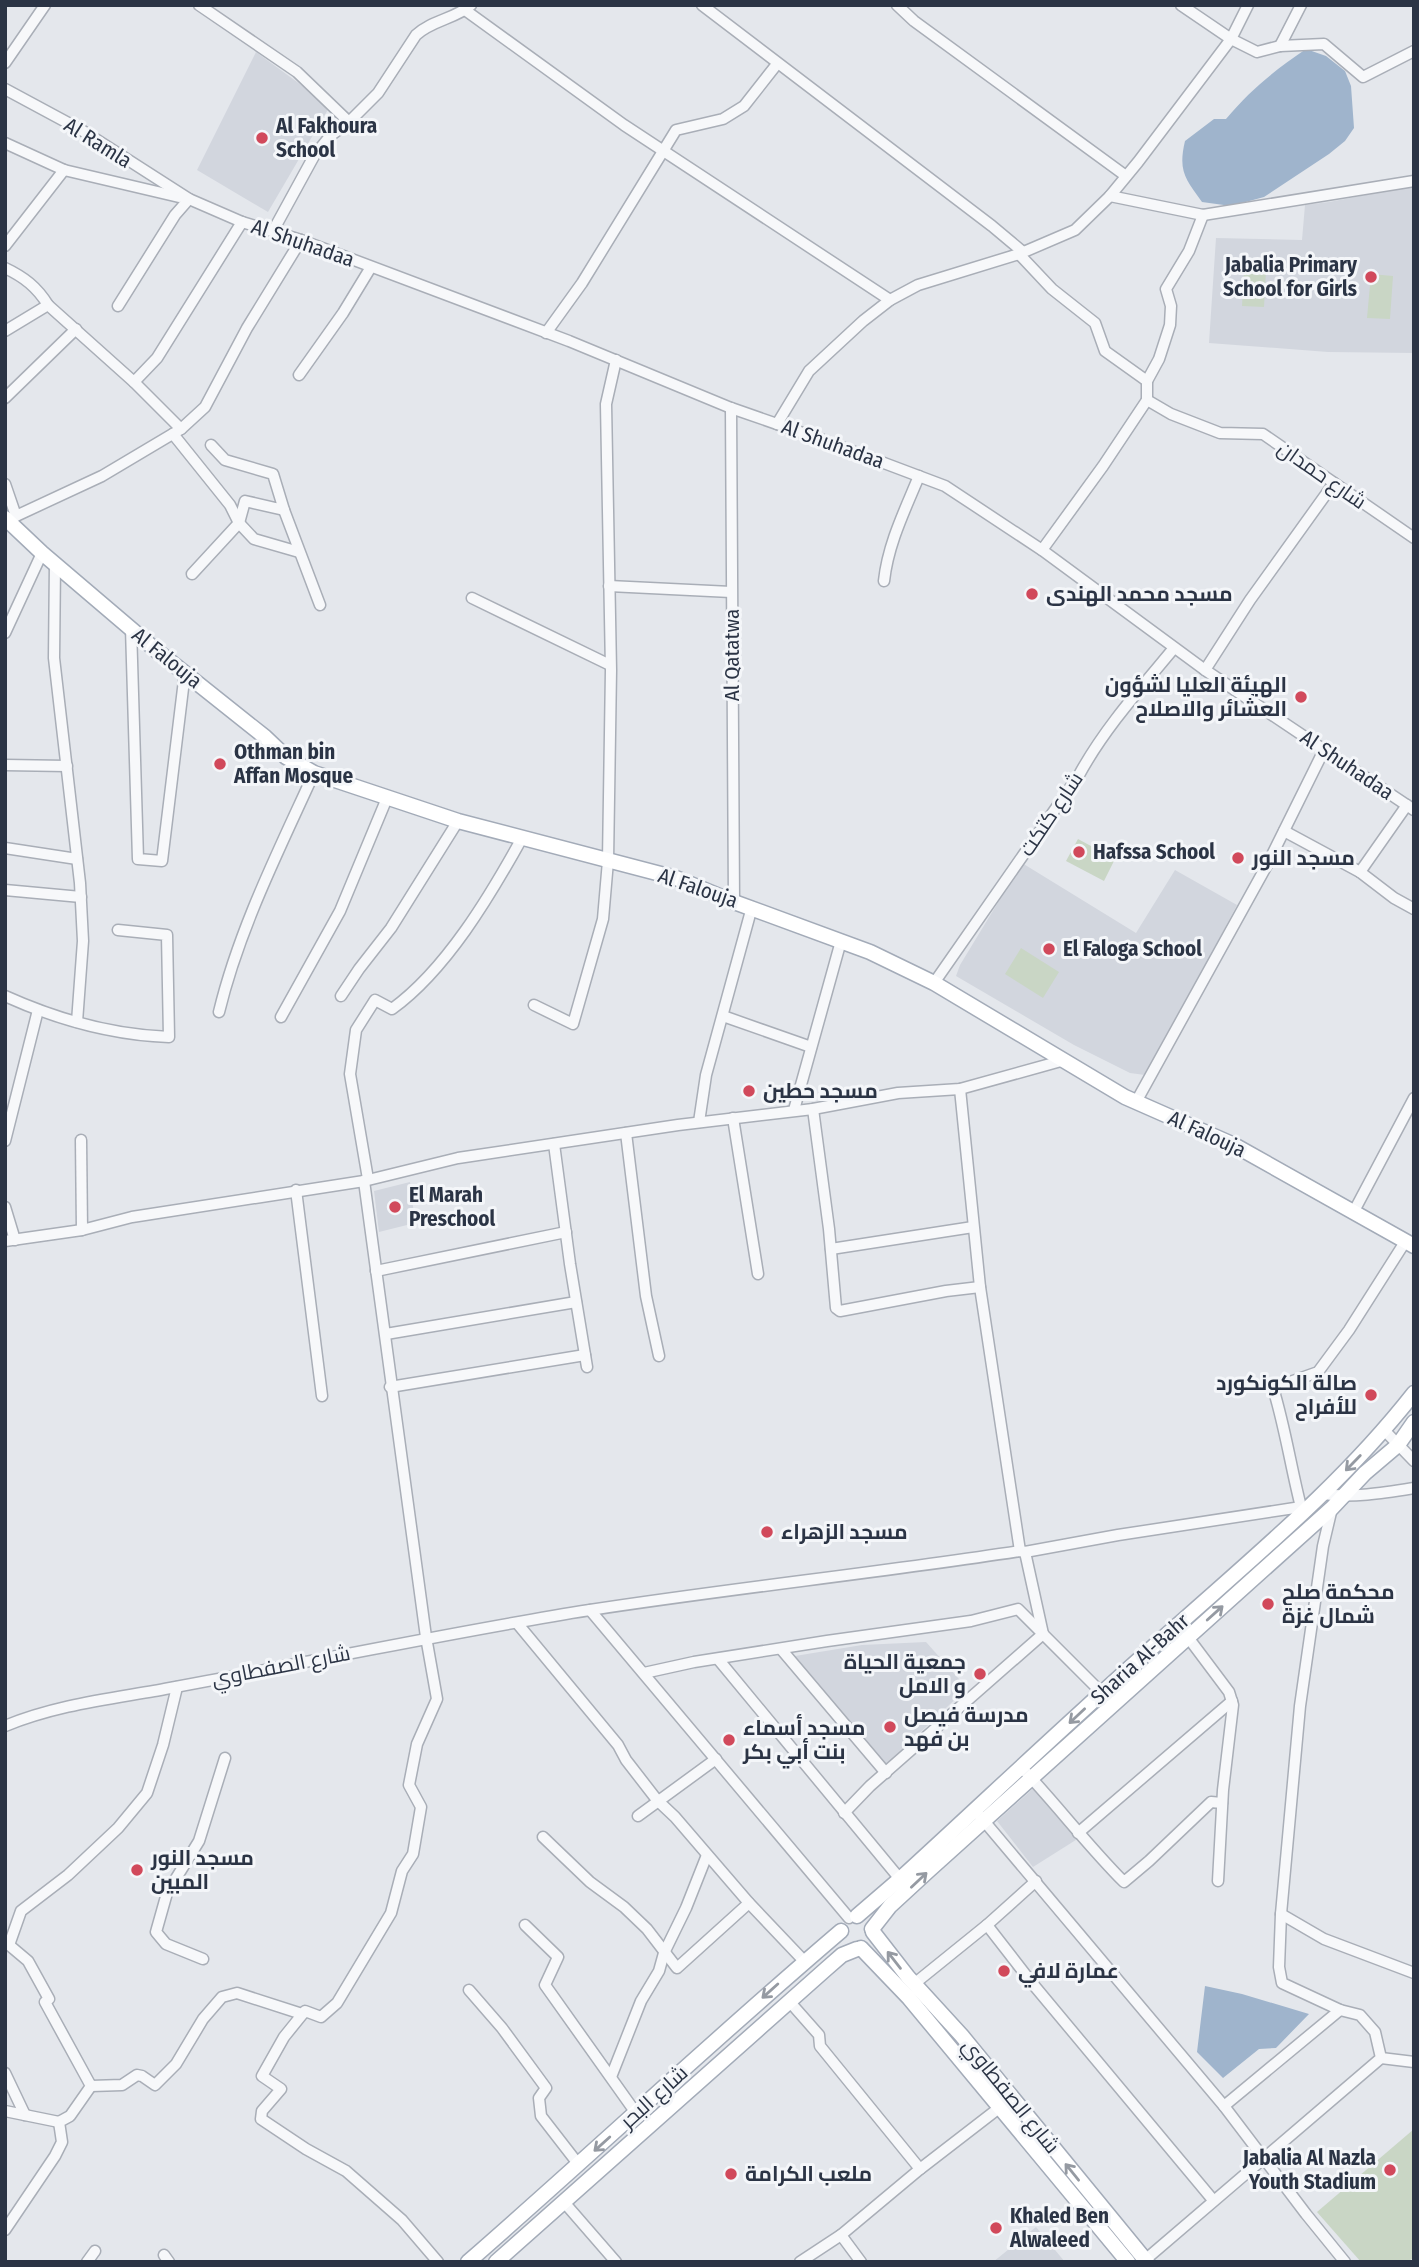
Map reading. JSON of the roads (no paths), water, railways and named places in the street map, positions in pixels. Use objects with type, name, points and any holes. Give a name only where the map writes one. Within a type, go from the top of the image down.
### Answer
[{"type":"main road","name":"Al Falouja","points":[[10,518],[42,553],[131,628],[286,757],[314,773],[458,821],[676,878],[870,952],[934,984],[1136,1102],[1234,1146],[1409,1244]]},
{"type":"main road","name":"Sharia Al-Bahr","points":[[1027,1773],[1102,1693],[1282,1535],[1303,1510],[1384,1431],[1414,1393]]},
{"type":"main road","name":"Sharia Al-Bahr","points":[[853,1917],[979,1815],[1188,1637],[1332,1508],[1365,1473],[1398,1445],[1414,1422]]},
{"type":"main road","name":"Sharia Al-Bahr","points":[[872,1931],[890,1906],[979,1815]]},
{"type":"main road","points":[[853,1917],[865,1918],[872,1931],[870,1942],[859,1948],[847,1945],[841,1931],[845,1922],[853,1917]]},
{"type":"main road","name":"شارع البحر","points":[[468,2262],[841,1931]]},
{"type":"main road","name":"شارع الصفطاوي","points":[[872,1931],[914,1984],[962,2036],[1146,2261]]},
{"type":"main road","name":"شارع الصفطاوي","points":[[859,1948],[909,1998],[1128,2262]]},
{"type":"main road","name":"شارع البحر","points":[[496,2262],[842,1955],[859,1948]]},
{"type":"street","points":[[5,63],[44,5]]},
{"type":"street","points":[[199,5],[297,72],[349,122]]},
{"type":"street","points":[[702,5],[971,209],[1021,253],[1052,289],[1096,323],[1105,351],[1147,381]]},
{"type":"street","points":[[897,5],[1126,176]]},
{"type":"street","points":[[1181,5],[1231,39],[1257,52],[1280,46],[1324,44],[1363,77],[1414,51]]},
{"type":"street","points":[[778,424],[809,371],[890,300],[918,285],[1021,253],[1075,230],[1110,196],[1126,176],[1231,39],[1248,5]]},
{"type":"street","points":[[1280,46],[1301,5]]},
{"type":"street","points":[[273,231],[314,156],[330,136],[349,122],[378,93],[416,35],[424,27],[468,8],[583,97],[890,300]]},
{"type":"street","points":[[546,333],[582,283],[676,130],[723,119],[744,106],[777,64]]},
{"type":"street","name":"Al Ramla","points":[[5,89],[83,131],[189,199]]},
{"type":"street","points":[[5,143],[64,170],[189,199],[175,215],[118,306]]},
{"type":"street","points":[[5,246],[64,170]]},
{"type":"street","points":[[1110,196],[1203,215],[1414,181]]},
{"type":"street","name":"Al Shuhadaa","points":[[189,199],[242,222],[301,240],[546,333],[731,408],[945,486],[1042,550],[1205,670],[1410,807]]},
{"type":"street","points":[[1042,550],[1147,400],[1147,381],[1159,359],[1170,325],[1171,306],[1166,289],[1189,251],[1203,215]]},
{"type":"street","points":[[134,382],[157,358],[242,222]]},
{"type":"street","points":[[5,484],[10,518],[102,476],[177,432],[205,407],[247,328],[301,240]]},
{"type":"street","points":[[299,375],[343,313],[371,267]]},
{"type":"street","points":[[5,268],[23,277],[36,288],[48,304],[134,382],[177,432],[230,505],[239,523],[254,539],[299,552]]},
{"type":"street","points":[[5,331],[48,304]]},
{"type":"street","points":[[5,398],[76,329]]},
{"type":"street","points":[[534,1005],[573,1024],[603,919],[608,861],[610,665],[606,404],[615,360]]},
{"type":"street","name":"شارع حمدان","points":[[1147,400],[1171,414],[1220,433],[1263,434],[1414,538]]},
{"type":"street","name":"Al Qatatwa","points":[[731,408],[734,902]]},
{"type":"street","points":[[211,445],[225,460],[273,474],[320,605]]},
{"type":"street","points":[[884,581],[886,564],[919,476]]},
{"type":"street","points":[[1205,670],[1250,600],[1334,483]]},
{"type":"street","points":[[192,574],[239,523],[245,501],[284,510]]},
{"type":"street","points":[[5,633],[42,553]]},
{"type":"street","points":[[55,563],[54,658],[81,897],[83,941],[77,1022]]},
{"type":"street","points":[[609,586],[731,592]]},
{"type":"street","points":[[472,598],[610,665]]},
{"type":"street","points":[[131,628],[138,859],[162,861],[185,672]]},
{"type":"street","name":"شارع كتكت","points":[[934,984],[1079,775],[1092,752],[1131,699],[1174,648]]},
{"type":"street","points":[[1136,1102],[1284,831],[1324,750]]},
{"type":"street","points":[[5,765],[66,766]]},
{"type":"street","points":[[219,1012],[240,942],[314,773]]},
{"type":"street","points":[[281,1017],[340,911],[387,798]]},
{"type":"street","points":[[1360,872],[1410,807]]},
{"type":"street","points":[[341,996],[391,928],[458,821]]},
{"type":"street","points":[[1284,831],[1360,872],[1394,898],[1414,909]]},
{"type":"street","points":[[438,2262],[402,2220],[346,2172],[306,2150],[261,2119],[262,2111],[281,2089],[262,2076],[284,2037],[305,2011],[321,2017],[337,2003],[391,1913],[402,1871],[413,1854],[422,1807],[408,1785],[417,1744],[437,1699],[390,1387],[386,1334],[350,1074],[356,1030],[375,1000],[392,1009],[418,988],[497,884],[522,838]]},
{"type":"street","points":[[5,848],[77,859]]},
{"type":"street","points":[[5,890],[81,897]]},
{"type":"street","points":[[699,1122],[706,1075],[752,907]]},
{"type":"street","points":[[5,996],[37,1010],[90,1026],[144,1036],[169,1037],[167,934],[118,930]]},
{"type":"street","points":[[794,1110],[842,941]]},
{"type":"street","points":[[5,1141],[37,1010]]},
{"type":"street","points":[[723,1016],[811,1046]]},
{"type":"street","points":[[5,1208],[10,1241],[82,1230],[132,1217],[366,1180],[458,1158],[699,1122],[813,1109],[898,1093],[960,1089],[1061,1060]]},
{"type":"street","points":[[960,1089],[980,1287],[1022,1551],[1043,1634]]},
{"type":"street","points":[[1353,1213],[1414,1098]]},
{"type":"street","points":[[813,1109],[836,1308],[841,1311],[980,1287]]},
{"type":"street","points":[[733,1118],[758,1274]]},
{"type":"street","points":[[626,1133],[646,1296],[659,1356]]},
{"type":"street","points":[[81,1140],[82,1230]]},
{"type":"street","points":[[554,1144],[587,1367]]},
{"type":"street","points":[[296,1190],[322,1396]]},
{"type":"street","points":[[831,1249],[972,1227]]},
{"type":"street","points":[[376,1270],[566,1232]]},
{"type":"street","points":[[1303,1510],[1273,1388],[1318,1372],[1409,1244]]},
{"type":"street","points":[[386,1334],[576,1302]]},
{"type":"street","points":[[390,1387],[585,1355]]},
{"type":"street","points":[[1384,1431],[1414,1461]]},
{"type":"street","points":[[1322,1494],[1343,1497],[1414,1488]]},
{"type":"street","points":[[1332,1508],[1323,1546],[1300,1706],[1281,1914],[1279,1967],[1282,1983],[1340,2010],[1360,2015],[1375,2032],[1381,2058]]},
{"type":"street","name":"شارع الصفطاوي","points":[[5,1726],[38,1713],[72,1705],[177,1687],[426,1637],[590,1610],[1303,1510]]},
{"type":"street","points":[[644,1673],[718,1659],[971,1621],[1018,1609],[1102,1693]]},
{"type":"street","points":[[590,1610],[853,1917]]},
{"type":"street","points":[[517,1623],[618,1745],[626,1760],[657,1800],[805,1962]]},
{"type":"street","points":[[1178,1624],[1232,1701],[1218,1881]]},
{"type":"street","points":[[844,1813],[1043,1634]]},
{"type":"street","points":[[781,1649],[886,1773]]},
{"type":"street","points":[[718,1659],[900,1879]]},
{"type":"street","points":[[91,2086],[45,2002],[49,1999],[28,1961],[9,1945],[21,1911],[68,1875],[118,1828],[147,1793],[163,1745],[177,1687]]},
{"type":"street","points":[[1078,1833],[1232,1701]]},
{"type":"street","points":[[203,1959],[166,1944],[156,1932],[167,1893],[199,1841],[225,1758]]},
{"type":"street","points":[[638,1816],[716,1759]]},
{"type":"street","points":[[1027,1773],[1056,1804],[1092,1850],[1124,1882],[1211,1802],[1222,1803]]},
{"type":"street","points":[[979,1815],[1224,2106],[1345,2262]]},
{"type":"street","points":[[543,1837],[590,1882],[648,1929],[677,1968],[749,1903]]},
{"type":"street","points":[[611,2077],[641,2001],[659,1971],[664,1953],[686,1908],[706,1855]]},
{"type":"street","points":[[914,1984],[1036,1881]]},
{"type":"street","points":[[1281,1914],[1324,1939],[1414,1973]]},
{"type":"street","points":[[525,1925],[558,1957],[545,1985],[636,2113]]},
{"type":"street","points":[[987,1925],[1213,2200]]},
{"type":"street","points":[[469,1990],[502,2028],[546,2088],[539,2098],[541,2116],[579,2165]]},
{"type":"street","points":[[91,2086],[122,2085],[137,2075],[155,2085],[177,2064],[203,2019],[222,1997],[237,1993],[302,2014]]},
{"type":"street","points":[[789,2001],[819,2035],[820,2046],[920,2169]]},
{"type":"street","points":[[1224,2106],[1340,2010]]},
{"type":"street","points":[[1146,2261],[1213,2200],[1381,2058],[1414,2062]]},
{"type":"street","points":[[5,2073],[24,2115]]},
{"type":"street","points":[[5,2111],[59,2122],[70,2116],[91,2086]]},
{"type":"street","points":[[800,2262],[841,2235],[920,2169],[1013,2098]]},
{"type":"street","points":[[5,2230],[55,2156],[62,2141],[59,2122]]},
{"type":"street","points":[[563,2201],[616,2262]]},
{"type":"street","points":[[841,2235],[861,2262]]},
{"type":"street","points":[[87,2262],[95,2251]]},
{"type":"water","points":[[1306,49],[1326,56],[1345,71],[1351,86],[1354,128],[1345,141],[1329,154],[1264,197],[1231,206],[1202,202],[1184,174],[1182,160],[1185,141],[1214,119],[1226,119],[1263,81]]},
{"type":"water","points":[[1205,1986],[1309,2014],[1276,2048],[1259,2049],[1223,2078],[1197,2052]]},
{"type":"place","name":"Al Fakhoura School","points":[[262,138]]},
{"type":"place","name":"Jabalia Primary School for Girls","points":[[1371,277]]},
{"type":"place","name":"مسجد محمد الهندى","points":[[1032,594]]},
{"type":"place","name":"الهيئة العليا لشؤون العشائر والاصلاح","points":[[1301,697]]},
{"type":"place","name":"Othman bin Affan Mosque","points":[[220,764]]},
{"type":"place","name":"Hafssa School","points":[[1079,852]]},
{"type":"place","name":"مسجد النور","points":[[1238,858]]},
{"type":"place","name":"El Faloga School","points":[[1049,949]]},
{"type":"place","name":"مسجد حطين","points":[[749,1091]]},
{"type":"place","name":"El Marah Preschool","points":[[395,1207]]},
{"type":"place","name":"صالة الكونكورد للأفراح","points":[[1371,1395]]},
{"type":"place","name":"مسجد الزهراء","points":[[767,1532]]},
{"type":"place","name":"محكمة صلح شمال غزة","points":[[1268,1604]]},
{"type":"place","name":"جمعية الحياة و الامل","points":[[980,1674]]},
{"type":"place","name":"مدرسة فيصل بن فهد","points":[[890,1727]]},
{"type":"place","name":"مسجد أسماء بنت أبي بكر","points":[[729,1740]]},
{"type":"place","name":"مسجد النور المبين","points":[[137,1870]]},
{"type":"place","name":"عمارة لافي","points":[[1004,1971]]},
{"type":"place","name":"Jabalia Al Nazla Youth Stadium","points":[[1390,2170]]},
{"type":"place","name":"ملعب الكرامة","points":[[731,2174]]},
{"type":"place","name":"Khaled Ben Alwaleed","points":[[996,2228]]}]
